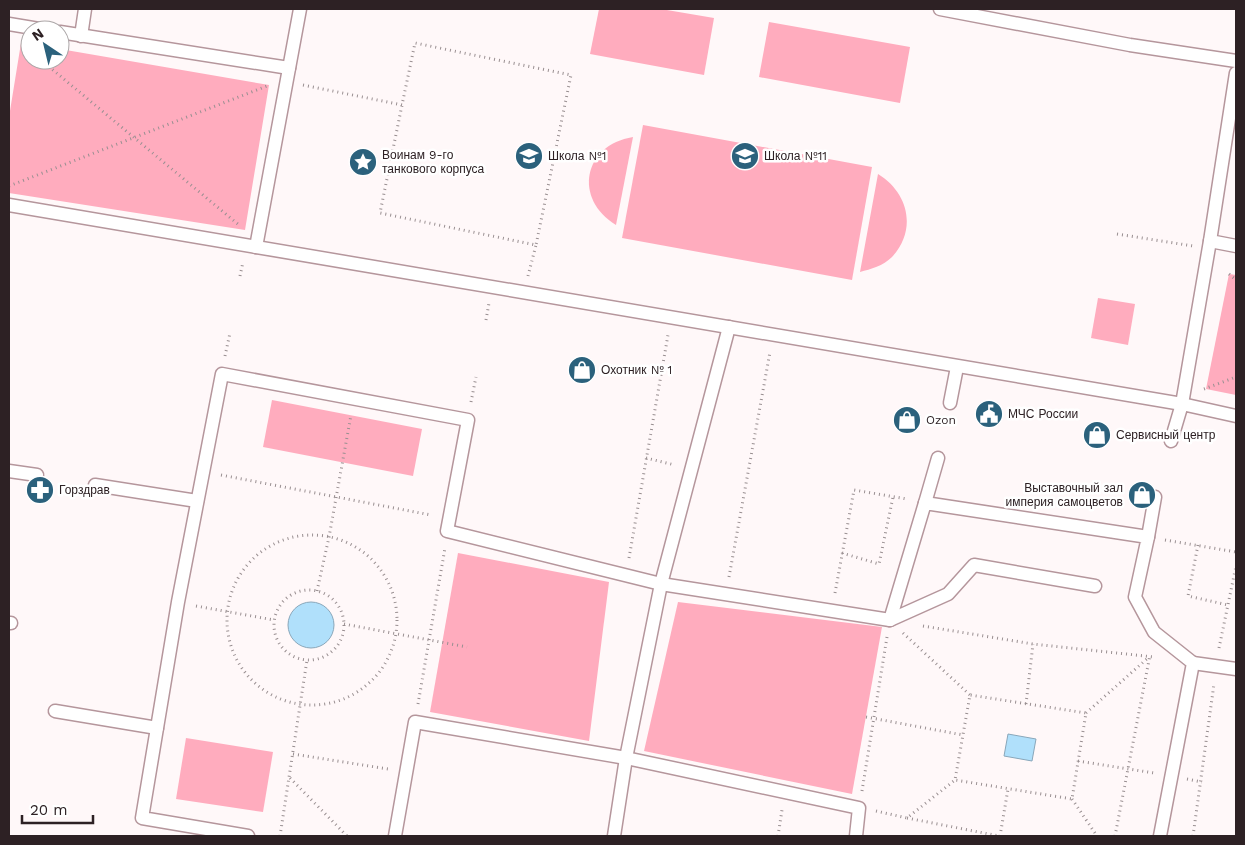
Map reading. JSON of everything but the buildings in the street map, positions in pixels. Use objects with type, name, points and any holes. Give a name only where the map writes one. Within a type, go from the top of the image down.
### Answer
[{"type":"lane","points":[[81,36],[85,9]]},
{"type":"lane","points":[[257,241],[300,9]]},
{"type":"lane","points":[[940,9],[1130,45],[1236,61]]},
{"type":"lane","points":[[70,34],[289,68]]},
{"type":"lane","points":[[1171,441],[1182,404],[1205,244],[1236,73]]},
{"type":"lane","points":[[9,205],[257,241],[672,318],[957,368],[1182,404],[1236,416]]},
{"type":"lane","points":[[1205,244],[1236,246]]},
{"type":"lane","points":[[614,836],[626,758],[661,584],[729,327]]},
{"type":"lane","points":[[950,403],[957,368]]},
{"type":"lane","points":[[248,836],[142,818],[178,602],[222,374],[468,420],[447,531],[661,584],[890,620],[948,594],[974,565],[1095,586]]},
{"type":"lane","points":[[890,620],[938,458]]},
{"type":"lane","points":[[9,471],[37,475]]},
{"type":"lane","points":[[95,485],[197,501]]},
{"type":"lane","points":[[1155,497],[1136,597],[1154,632],[1192,663],[1236,669]]},
{"type":"lane","points":[[925,502],[1148,537]]},
{"type":"lane","points":[[1160,836],[1192,663]]},
{"type":"lane","points":[[55,711],[157,728]]},
{"type":"lane","points":[[395,836],[415,722],[626,758],[859,808],[856,836]]},
{"type":"path","points":[[526,284],[536,245],[571,74],[415,43],[380,213],[536,245]]},
{"type":"path","points":[[53,70],[257,241]]},
{"type":"path","points":[[287,82],[402,105]]},
{"type":"path","points":[[9,186],[270,85]]},
{"type":"path","points":[[1117,234],[1205,244]]},
{"type":"path","points":[[1229,274],[1236,280]]},
{"type":"path","points":[[626,575],[672,318]]},
{"type":"path","points":[[222,374],[230,333]]},
{"type":"path","points":[[726,594],[773,335]]},
{"type":"path","points":[[468,420],[476,377]]},
{"type":"path","points":[[1206,388],[1236,377]]},
{"type":"path","points":[[317,591],[329,537],[353,399]]},
{"type":"path","points":[[646,458],[692,468]]},
{"type":"path","points":[[203,471],[450,518]]},
{"type":"path","points":[[832,611],[854,490],[925,502]]},
{"type":"path","points":[[842,553],[879,564],[893,497]]},
{"type":"path","points":[[415,722],[447,531]]},
{"type":"path","points":[[296,536],[329,537],[349,543],[372,558],[388,581],[397,606],[396,634],[388,659],[373,680],[352,696],[326,704],[300,705],[275,697],[254,682],[237,662],[228,638],[226,612],[234,585],[249,562],[270,545],[296,536]]},
{"type":"path","points":[[1148,537],[1236,552]]},
{"type":"path","points":[[1198,545],[1188,596],[1228,605]]},
{"type":"path","points":[[1193,836],[1202,782],[1216,665],[1236,566]]},
{"type":"path","points":[[305,590],[317,591],[328,595],[342,613],[344,624],[342,636],[337,646],[328,654],[307,660],[289,654],[282,647],[277,639],[274,620],[285,600],[305,590]]},
{"type":"path","points":[[178,602],[274,620]]},
{"type":"path","points":[[890,620],[1033,644],[1158,657]]},
{"type":"path","points":[[890,620],[970,695],[1086,713]]},
{"type":"path","points":[[890,620],[859,808],[999,836],[1008,789]]},
{"type":"path","points":[[344,624],[467,647]]},
{"type":"path","points":[[1115,836],[1154,632]]},
{"type":"path","points":[[1026,704],[1033,644]]},
{"type":"path","points":[[1097,836],[1072,799],[1086,713],[1150,656]]},
{"type":"path","points":[[280,836],[307,660]]},
{"type":"path","points":[[907,818],[956,780],[970,695]]},
{"type":"path","points":[[866,716],[963,735]]},
{"type":"path","points":[[293,754],[406,772]]},
{"type":"path","points":[[1078,761],[1202,782]]},
{"type":"path","points":[[289,777],[347,836]]},
{"type":"path","points":[[956,780],[1072,799]]},
{"type":"path","points":[[778,836],[786,792]]},
{"type":"shaded area","points":[[599,9],[661,9],[714,18],[704,75],[590,54]]},
{"type":"shaded area","points":[[769,22],[910,47],[900,103],[759,77]]},
{"type":"shaded area","points":[[20,49],[20,70],[70,70],[70,51],[269,85],[245,230],[9,193],[9,117]]},
{"type":"shaded area","points":[[643,125],[872,167],[852,280],[622,238]]},
{"type":"shaded area","points":[[633,137],[616,225],[602,214],[593,201],[589,188],[590,174],[594,162],[603,150],[616,142]]},
{"type":"shaded area","points":[[878,174],[889,182],[903,201],[907,224],[905,235],[900,246],[885,263],[860,272]]},
{"type":"shaded area","points":[[1229,274],[1236,275],[1236,395],[1206,389]]},
{"type":"shaded area","points":[[1098,298],[1135,304],[1128,345],[1091,338]]},
{"type":"shaded area","points":[[272,400],[422,429],[413,476],[263,447]]},
{"type":"shaded area","points":[[458,553],[609,582],[589,741],[430,712]]},
{"type":"shaded area","points":[[678,602],[882,627],[852,794],[644,751]]},
{"type":"shaded area","points":[[186,738],[273,752],[263,812],[176,799]]},
{"type":"water","points":[[316,602],[328,608],[333,616],[333,634],[328,642],[320,647],[306,648],[294,642],[289,634],[288,620],[294,608],[302,603]]},
{"type":"water","points":[[1008,734],[1036,739],[1032,761],[1004,756]]},
{"type":"place","name":"Школа №1","points":[[529,156]]},
{"type":"place","name":"Школа №11","points":[[745,156]]},
{"type":"place","name":"Воинам 9-го танкового корпуса","points":[[363,162]]},
{"type":"place","name":"Охотник № 1","points":[[582,370]]},
{"type":"place","name":"МЧС России","points":[[989,414]]},
{"type":"place","name":"Ozon","points":[[907,420]]},
{"type":"place","name":"Сервисный центр","points":[[1097,435]]},
{"type":"place","name":"Горздрав","points":[[40,490]]},
{"type":"place","name":"Выставочный зал империя самоцветов","points":[[1142,495]]}]
